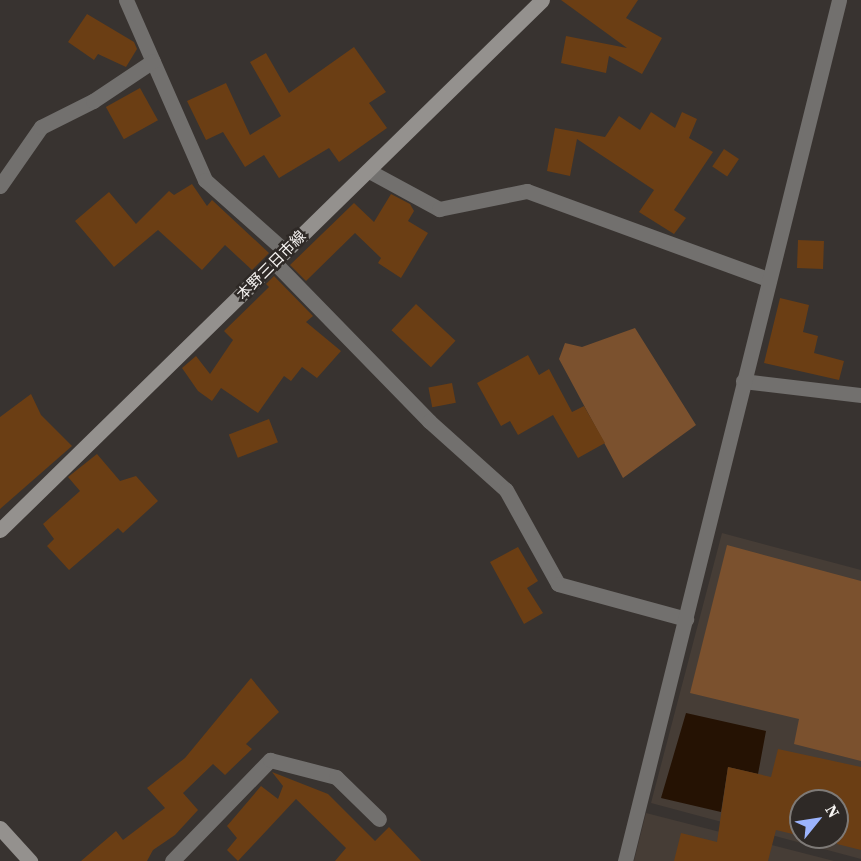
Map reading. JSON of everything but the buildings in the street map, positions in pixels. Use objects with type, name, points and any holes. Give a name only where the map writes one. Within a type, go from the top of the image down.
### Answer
[{"type":"main road","name":"本野三日市線","points":[[0,530],[542,0]]},
{"type":"main road","points":[[0,828],[30,861]]},
{"type":"street","points":[[126,0],[205,180],[280,257],[429,421],[506,490],[558,584],[686,620]]},
{"type":"street","points":[[625,861],[686,620],[742,381],[839,0]]},
{"type":"street","points":[[0,186],[41,127],[93,101],[153,61]]},
{"type":"street","points":[[369,171],[439,209],[527,191],[768,279]]},
{"type":"street","points":[[742,381],[861,395]]},
{"type":"street","points":[[172,861],[270,760],[336,777],[379,819]]},
{"type":"shaded area","points":[[635,328],[696,425],[623,478],[559,359],[565,343],[582,347]]},
{"type":"shaded area","points":[[722,533],[861,570],[861,859],[824,849],[849,849],[849,789],[789,789],[789,840],[651,803]]},
{"type":"shaded area","points":[[727,545],[861,581],[861,761],[794,744],[799,719],[690,693]]},
{"type":"shaded area","points":[[686,713],[766,731],[758,774],[728,767],[721,812],[661,798]]},
{"type":"shaded area","points":[[646,813],[834,861],[634,861]]}]
